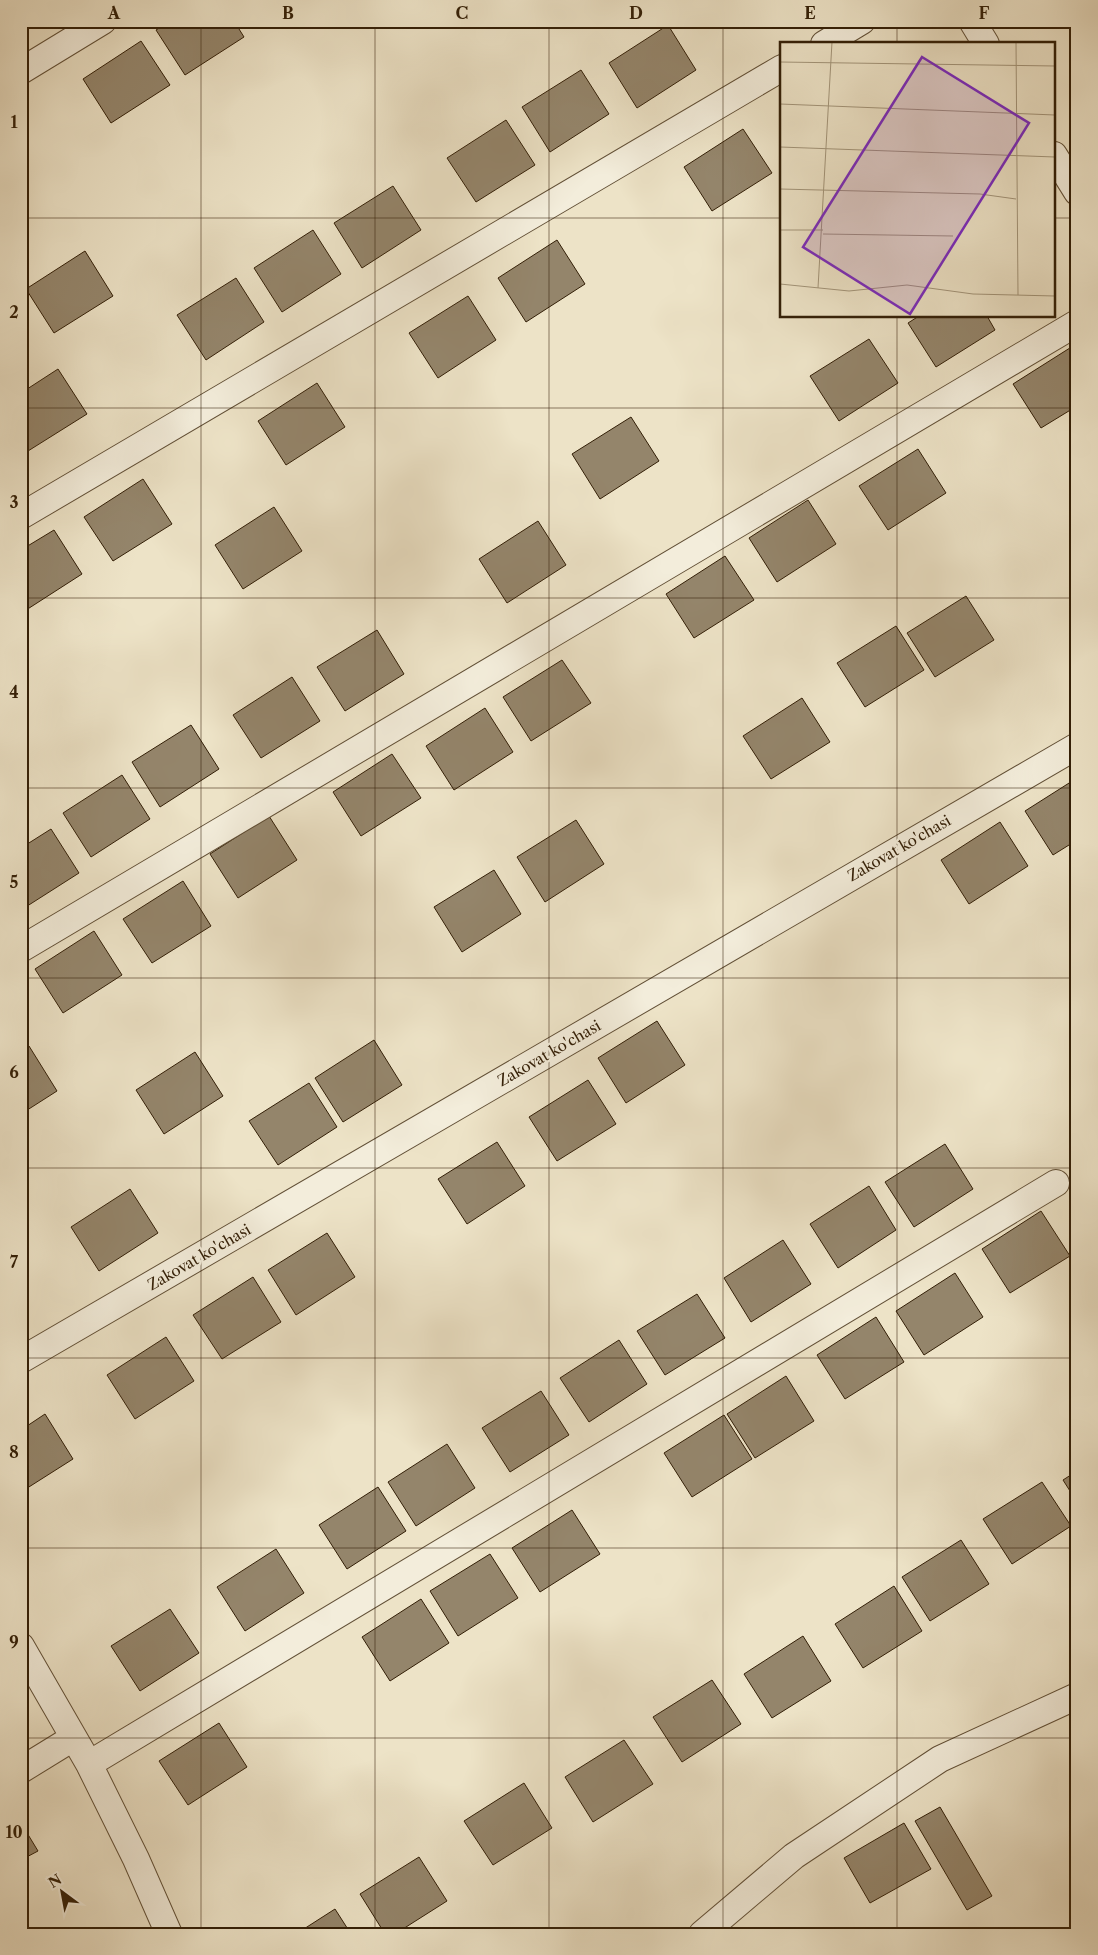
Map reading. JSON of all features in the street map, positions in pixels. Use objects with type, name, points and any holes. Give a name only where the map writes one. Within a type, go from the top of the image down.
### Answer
[{"type":"street","points":[[21,71],[103,21]]},
{"type":"street","points":[[827,42],[862,21]]},
{"type":"street","points":[[972,21],[985,42]]},
{"type":"street","points":[[21,516],[780,69]]},
{"type":"street","points":[[1056,158],[1077,192]]},
{"type":"street","points":[[21,949],[1077,323]]},
{"type":"street","name":"Zakovat ko'chasi","points":[[21,1360],[1077,746]]},
{"type":"street","points":[[90,1764],[1056,1183]]},
{"type":"street","points":[[21,1646],[73,1738],[90,1764],[136,1859],[169,1934]]},
{"type":"street","points":[[702,1934],[794,1856],[940,1759],[1077,1696]]},
{"type":"street","points":[[21,1770],[73,1738]]},
{"type":"building","points":[[171,21],[234,21],[244,37],[185,75],[156,30]]},
{"type":"building","points":[[668,25],[696,70],[637,108],[609,63]]},
{"type":"building","points":[[141,41],[170,85],[111,123],[83,79]]},
{"type":"building","points":[[581,70],[609,114],[550,152],[522,107]]},
{"type":"building","points":[[506,120],[535,165],[476,202],[447,158]]},
{"type":"building","points":[[743,129],[772,173],[712,211],[684,167]]},
{"type":"building","points":[[393,186],[421,230],[362,268],[334,223]]},
{"type":"building","points":[[313,230],[341,274],[282,312],[254,268]]},
{"type":"building","points":[[557,240],[585,284],[526,322],[498,278]]},
{"type":"building","points":[[85,251],[113,296],[54,333],[26,289]]},
{"type":"building","points":[[236,278],[264,322],[206,360],[177,315]]},
{"type":"building","points":[[468,296],[496,340],[438,378],[409,333]]},
{"type":"building","points":[[916,318],[988,318],[995,330],[936,367],[908,323]]},
{"type":"building","points":[[869,339],[898,383],[839,421],[810,376]]},
{"type":"building","points":[[1073,346],[1077,353],[1077,406],[1041,428],[1013,384]]},
{"type":"building","points":[[58,369],[87,414],[28,451],[21,441],[21,393]]},
{"type":"building","points":[[317,383],[345,427],[286,465],[258,421]]},
{"type":"building","points":[[631,417],[659,461],[600,499],[572,454]]},
{"type":"building","points":[[918,449],[946,493],[888,530],[859,486]]},
{"type":"building","points":[[143,479],[172,524],[113,561],[84,517]]},
{"type":"building","points":[[808,500],[836,544],[777,582],[749,538]]},
{"type":"building","points":[[274,507],[302,551],[243,589],[215,545]]},
{"type":"building","points":[[538,521],[566,565],[507,603],[479,559]]},
{"type":"building","points":[[54,530],[82,574],[23,612],[21,550]]},
{"type":"building","points":[[725,556],[754,600],[694,638],[666,594]]},
{"type":"building","points":[[966,596],[994,640],[935,677],[907,633]]},
{"type":"building","points":[[896,626],[924,670],[865,707],[837,663]]},
{"type":"building","points":[[377,630],[404,674],[345,711],[317,667]]},
{"type":"building","points":[[562,660],[591,703],[531,741],[503,697]]},
{"type":"building","points":[[292,677],[320,721],[261,758],[233,715]]},
{"type":"building","points":[[802,698],[830,742],[771,779],[743,736]]},
{"type":"building","points":[[485,708],[513,752],[454,790],[426,746]]},
{"type":"building","points":[[191,725],[219,769],[160,807],[132,762]]},
{"type":"building","points":[[392,754],[421,798],[361,836],[333,792]]},
{"type":"building","points":[[122,775],[150,819],[91,857],[63,813]]},
{"type":"building","points":[[1077,778],[1077,840],[1053,855],[1025,811]]},
{"type":"building","points":[[269,816],[297,860],[238,898],[210,854]]},
{"type":"building","points":[[576,820],[604,864],[545,902],[517,857]]},
{"type":"building","points":[[1000,822],[1028,866],[969,904],[941,860]]},
{"type":"building","points":[[51,829],[79,873],[21,910],[21,848]]},
{"type":"building","points":[[494,870],[521,914],[462,952],[434,907]]},
{"type":"building","points":[[183,881],[211,926],[152,963],[123,919]]},
{"type":"building","points":[[94,931],[122,975],[63,1013],[35,969]]},
{"type":"building","points":[[657,1021],[685,1065],[626,1103],[598,1058]]},
{"type":"building","points":[[374,1040],[402,1085],[343,1122],[315,1078]]},
{"type":"building","points":[[29,1046],[57,1091],[21,1114],[21,1051]]},
{"type":"building","points":[[195,1052],[223,1096],[164,1134],[136,1090]]},
{"type":"building","points":[[588,1080],[616,1124],[557,1161],[529,1117]]},
{"type":"building","points":[[309,1083],[337,1127],[278,1165],[249,1121]]},
{"type":"building","points":[[497,1142],[525,1186],[467,1224],[438,1179]]},
{"type":"building","points":[[945,1144],[973,1189],[914,1227],[885,1182]]},
{"type":"building","points":[[869,1186],[896,1230],[838,1268],[810,1224]]},
{"type":"building","points":[[130,1189],[158,1233],[99,1271],[71,1227]]},
{"type":"building","points":[[1041,1211],[1070,1256],[1010,1293],[982,1249]]},
{"type":"building","points":[[327,1233],[355,1277],[296,1315],[268,1270]]},
{"type":"building","points":[[783,1240],[811,1284],[751,1322],[724,1278]]},
{"type":"building","points":[[955,1273],[983,1317],[924,1355],[896,1311]]},
{"type":"building","points":[[253,1277],[281,1322],[222,1359],[193,1315]]},
{"type":"building","points":[[697,1294],[725,1338],[665,1375],[637,1331]]},
{"type":"building","points":[[876,1317],[904,1362],[845,1399],[817,1355]]},
{"type":"building","points":[[166,1337],[194,1381],[135,1419],[107,1375]]},
{"type":"building","points":[[619,1340],[647,1384],[589,1422],[560,1378]]},
{"type":"building","points":[[786,1376],[814,1421],[755,1458],[727,1414]]},
{"type":"building","points":[[541,1391],[569,1435],[510,1472],[482,1428]]},
{"type":"building","points":[[45,1414],[73,1459],[21,1492],[21,1430]]},
{"type":"building","points":[[724,1415],[752,1459],[692,1497],[664,1453]]},
{"type":"building","points":[[447,1444],[475,1488],[416,1526],[388,1482]]},
{"type":"building","points":[[1077,1471],[1077,1502],[1063,1480]]},
{"type":"building","points":[[1042,1482],[1071,1526],[1012,1564],[983,1519]]},
{"type":"building","points":[[378,1487],[406,1531],[347,1569],[319,1525]]},
{"type":"building","points":[[572,1510],[600,1554],[540,1592],[512,1548]]},
{"type":"building","points":[[961,1540],[989,1584],[930,1621],[902,1577]]},
{"type":"building","points":[[276,1549],[304,1593],[245,1631],[217,1587]]},
{"type":"building","points":[[490,1554],[518,1598],[458,1636],[430,1591]]},
{"type":"building","points":[[894,1586],[922,1631],[863,1668],[835,1624]]},
{"type":"building","points":[[421,1599],[449,1643],[390,1681],[362,1637]]},
{"type":"building","points":[[170,1609],[199,1653],[140,1691],[111,1646]]},
{"type":"building","points":[[803,1636],[831,1681],[772,1718],[744,1674]]},
{"type":"building","points":[[712,1680],[741,1724],[682,1762],[653,1717]]},
{"type":"building","points":[[219,1723],[247,1767],[188,1805],[159,1761]]},
{"type":"building","points":[[624,1740],[653,1784],[593,1822],[565,1777]]},
{"type":"building","points":[[524,1783],[552,1828],[493,1865],[464,1821]]},
{"type":"building","points":[[940,1807],[992,1896],[967,1910],[915,1821]]},
{"type":"building","points":[[21,1823],[38,1851],[21,1860]]},
{"type":"building","points":[[904,1823],[931,1869],[870,1903],[844,1858]]},
{"type":"building","points":[[419,1857],[447,1901],[395,1934],[385,1934],[360,1894]]},
{"type":"building","points":[[335,1909],[351,1934],[296,1934]]}]
